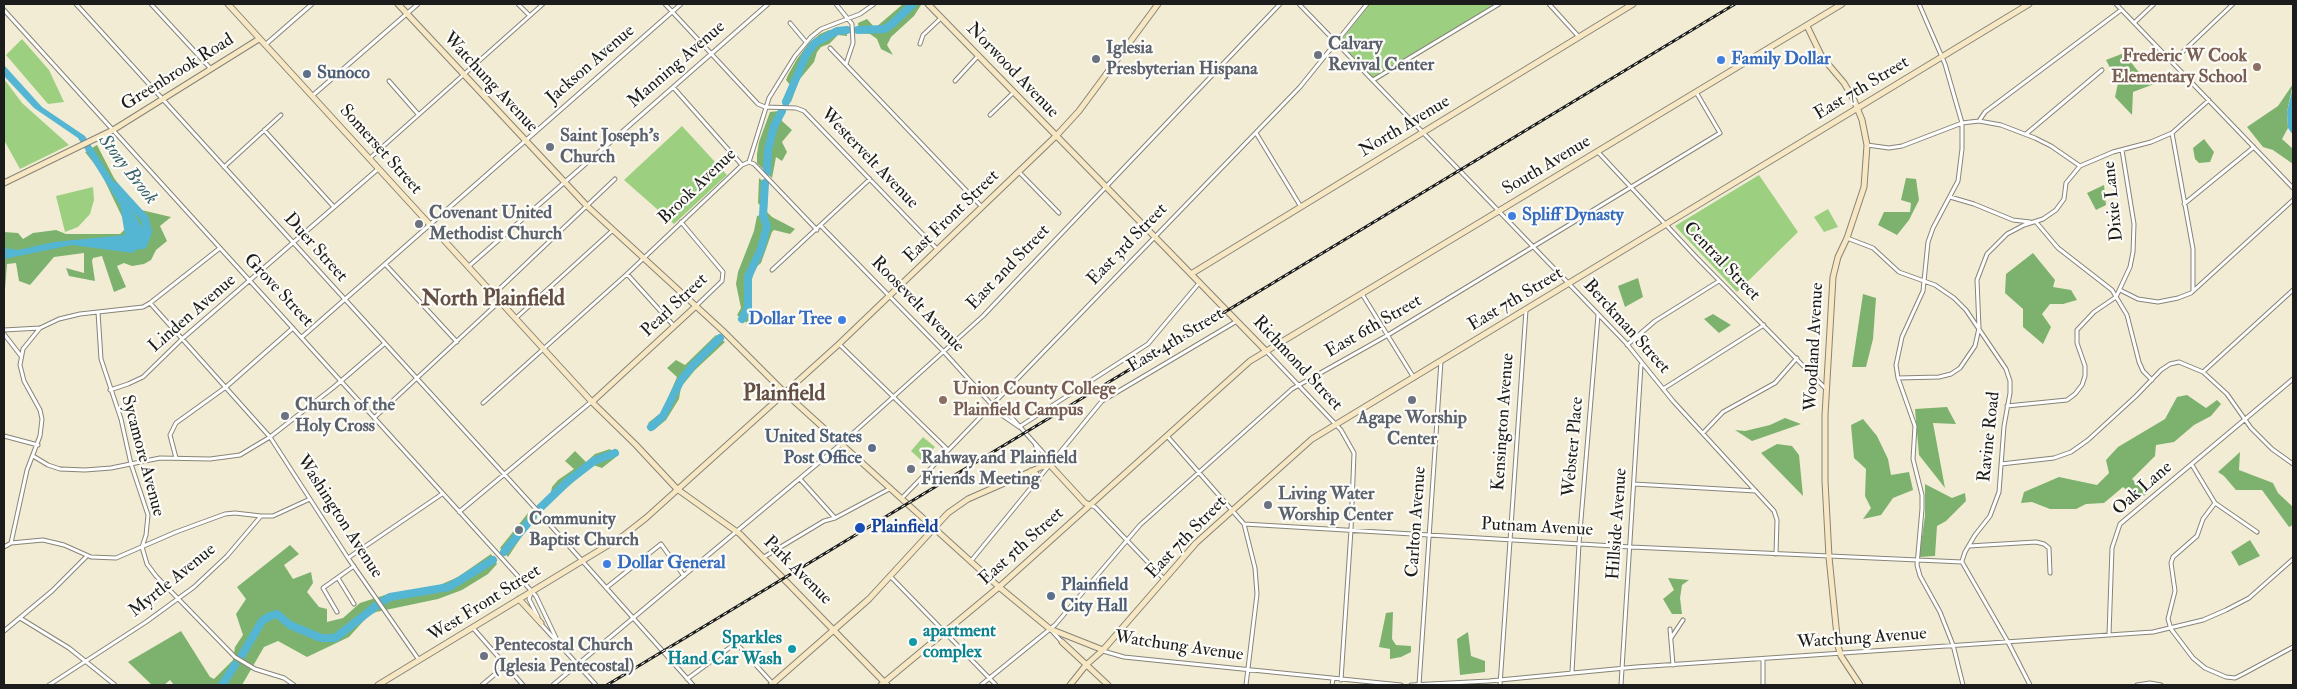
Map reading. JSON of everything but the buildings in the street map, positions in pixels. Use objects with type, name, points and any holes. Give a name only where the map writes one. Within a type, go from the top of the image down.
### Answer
[{"type":"street","name":"Duer Street","points":[[76,4],[535,508],[693,685]]},
{"type":"street","points":[[151,4],[211,69]]},
{"type":"street","name":"Somerset Street","points":[[228,4],[543,350],[636,445],[676,489]]},
{"type":"street","points":[[265,45],[312,4]]},
{"type":"street","name":"Watchung Avenue","points":[[398,4],[525,141],[566,181],[587,206],[723,331],[785,393],[999,587],[1050,629],[1124,657],[1401,685]]},
{"type":"street","points":[[312,96],[418,4]]},
{"type":"street","points":[[518,4],[529,16]]},
{"type":"street","points":[[369,159],[543,4]]},
{"type":"street","points":[[665,4],[758,104],[765,107]]},
{"type":"street","name":"Jackson Avenue","points":[[302,337],[681,4]]},
{"type":"street","name":"Manning Avenue","points":[[468,267],[768,4]]},
{"type":"street","points":[[836,4],[852,24],[854,37],[852,52],[846,64]]},
{"type":"street","name":"Brook Avenue","points":[[483,403],[627,274],[742,165],[749,162],[765,107],[775,87],[806,42],[820,29],[860,14],[874,4]]},
{"type":"street","name":"Norwood Avenue","points":[[928,4],[1057,136]]},
{"type":"street","name":"East Front Street","points":[[676,489],[839,344],[1057,136],[1086,102],[1158,4]]},
{"type":"street","name":"East 2nd Street","points":[[554,685],[841,444],[983,316],[1280,4]]},
{"type":"street","name":"Berckman Street","points":[[1300,4],[1627,345],[1663,389],[1774,511],[1776,516],[1776,554]]},
{"type":"street","name":"East 3rd Street","points":[[902,498],[1300,88],[1368,4]]},
{"type":"street","points":[[1373,80],[1499,4]]},
{"type":"street","points":[[1549,4],[1579,37]]},
{"type":"street","name":"North Avenue","points":[[1191,274],[1633,4]]},
{"type":"street","name":"South Avenue","points":[[1266,351],[1842,4]]},
{"type":"street","points":[[1919,4],[1942,57],[1962,123],[1960,174],[1928,242],[1923,291],[1902,338],[1897,352],[1896,365],[1898,378],[1915,426],[1913,459],[1922,495],[1917,560],[1920,576],[1940,612],[1953,646],[1963,685]]},
{"type":"street","name":"East 7th Street","points":[[1070,685],[1196,543],[1312,439],[2029,4]]},
{"type":"street","points":[[2116,4],[2173,61],[2293,188]]},
{"type":"street","points":[[2134,22],[2154,4]]},
{"type":"street","points":[[2173,61],[2233,4]]},
{"type":"street","name":"Grove Street","points":[[4,10],[536,596],[557,640]]},
{"type":"street","points":[[1979,121],[1984,112],[2122,10]]},
{"type":"street","points":[[920,44],[923,36],[941,18]]},
{"type":"street","points":[[790,24],[806,42]]},
{"type":"street","name":"Woodland Avenue","points":[[1807,26],[1822,58],[1844,83],[1857,107],[1862,120],[1867,145],[1864,187],[1847,238],[1838,257],[1833,277],[1826,389],[1825,481],[1829,556],[1841,654],[1860,685]]},
{"type":"street","name":"Greenbrook Road","points":[[4,183],[113,130],[259,39]]},
{"type":"street","points":[[830,48],[983,207]]},
{"type":"street","points":[[955,81],[978,56]]},
{"type":"street","points":[[2026,134],[2102,70]]},
{"type":"street","points":[[389,81],[418,114]]},
{"type":"street","points":[[672,87],[742,165]]},
{"type":"street","name":"East 6th Street","points":[[981,685],[1055,625],[1140,525],[1292,389],[1388,335],[1720,133],[1696,92]]},
{"type":"street","points":[[990,115],[1013,93]]},
{"type":"street","points":[[1898,378],[1939,377],[1951,374],[1960,368],[1975,346],[1979,328],[1976,287],[1983,260],[1996,243],[2006,234],[2050,215],[2061,205],[2066,183],[2080,166],[2172,133],[2210,100]]},
{"type":"street","name":"Westervelt Avenue","points":[[765,107],[804,111],[938,250]]},
{"type":"street","points":[[224,167],[281,115]]},
{"type":"street","points":[[1867,145],[1889,148],[1902,146],[1962,123],[1979,121],[2026,134],[2051,146],[2080,166]]},
{"type":"street","points":[[264,130],[334,207]]},
{"type":"street","points":[[1256,133],[1301,207]]},
{"type":"street","points":[[2172,133],[2193,249],[2193,291]]},
{"type":"street","name":"Richmond Street","points":[[1057,136],[1266,351],[1335,424],[1350,443],[1354,453],[1341,680]]},
{"type":"street","points":[[2184,205],[2254,147]]},
{"type":"street","name":"Dixie Lane","points":[[2007,406],[2057,402],[2075,394],[2082,385],[2085,376],[2085,366],[2076,343],[2077,330],[2094,312],[2116,297],[2130,267],[2134,236],[2122,150]]},
{"type":"street","name":"Central Street","points":[[1598,152],[1719,281],[1826,389]]},
{"type":"street","points":[[749,162],[758,168],[817,230]]},
{"type":"street","name":"Linden Avenue","points":[[110,390],[143,377],[182,339],[294,244],[378,169]]},
{"type":"street","points":[[1020,172],[1059,214]]},
{"type":"street","points":[[772,270],[822,226],[870,179]]},
{"type":"street","points":[[494,295],[615,180]]},
{"type":"street","points":[[1950,197],[1974,204],[2018,222],[2036,222],[2058,248],[2101,279],[2116,297],[2127,315],[2139,362],[2143,371],[2152,380]]},
{"type":"street","points":[[2120,290],[2138,299],[2158,302],[2178,298],[2193,291],[2293,200]]},
{"type":"street","name":"Pearl Street","points":[[592,402],[722,281],[723,272],[682,222]]},
{"type":"street","name":"Roosevelt Avenue","points":[[822,226],[944,352],[992,404],[993,409],[1019,427],[1035,443],[1048,458],[1050,465],[1085,503],[1095,507],[1164,580]]},
{"type":"street","points":[[516,319],[614,230]]},
{"type":"street","name":"Ravine Road","points":[[1847,238],[1873,248],[1899,272],[1935,285],[1954,298],[1979,328],[2006,369],[2010,381],[2004,426],[1999,492],[1990,516],[1969,546],[1962,562]]},
{"type":"street","points":[[4,330],[40,328],[68,316],[138,308],[150,303],[220,248]]},
{"type":"street","points":[[385,264],[456,342]]},
{"type":"street","points":[[627,274],[674,326]]},
{"type":"street","points":[[1627,345],[1655,321],[1719,281]]},
{"type":"street","points":[[1019,427],[1148,344],[1200,282]]},
{"type":"street","points":[[2203,372],[2293,290]]},
{"type":"street","points":[[1362,294],[1414,378]]},
{"type":"street","points":[[374,418],[500,301]]},
{"type":"street","name":"Washington Avenue","points":[[150,303],[270,437],[348,558],[420,660]]},
{"type":"street","name":"Kensington Avenue","points":[[1500,685],[1526,310]]},
{"type":"street","name":"Sycamore Avenue","points":[[98,312],[100,359],[124,427],[131,464],[148,516],[146,535],[142,547]]},
{"type":"street","name":"Webster Place","points":[[1572,672],[1598,315]]},
{"type":"street","name":"East 4th Street","points":[[970,561],[1102,401],[1237,321]]},
{"type":"street","points":[[1663,389],[1764,325]]},
{"type":"street","points":[[11,543],[27,470],[38,445],[42,419],[38,404],[22,376],[21,357],[26,344],[40,328]]},
{"type":"street","points":[[176,458],[170,442],[174,426],[226,386],[293,328]]},
{"type":"street","points":[[4,334],[21,357]]},
{"type":"street","points":[[33,456],[48,465],[72,470],[98,470],[160,458],[210,459],[240,455],[270,437],[384,344]]},
{"type":"street","points":[[839,344],[948,450]]},
{"type":"street","name":"East 5th Street","points":[[885,684],[999,587],[1250,361],[1266,351]]},
{"type":"street","points":[[1703,433],[1723,412],[1775,383],[1797,358]]},
{"type":"street","name":"Carlton Avenue","points":[[1419,685],[1441,361]]},
{"type":"street","points":[[2001,464],[2054,458],[2070,452],[2088,440],[2170,364],[2178,362],[2203,372],[2227,394],[2246,420],[2272,449],[2293,464]]},
{"type":"street","name":"Hillside Avenue","points":[[1621,685],[1641,364]]},
{"type":"street","name":"Oak Lane","points":[[2109,635],[2112,548],[2120,524],[2293,379]]},
{"type":"street","points":[[459,512],[592,402]]},
{"type":"street","points":[[4,436],[38,445]]},
{"type":"street","points":[[1167,436],[1244,524],[1253,560],[1257,594],[1246,685]]},
{"type":"street","name":"Roosevelt Avenue","points":[[1035,443],[1042,462],[1050,465]]},
{"type":"street","points":[[687,679],[736,643],[773,685],[835,631],[868,599],[957,506],[968,499],[1031,471],[1050,465]]},
{"type":"street","points":[[2192,465],[2215,503],[2256,532]]},
{"type":"street","points":[[1031,471],[1036,474],[1038,479]]},
{"type":"street","points":[[800,479],[835,518]]},
{"type":"street","points":[[1634,484],[1756,491]]},
{"type":"street","points":[[764,557],[824,521],[835,518],[891,488]]},
{"type":"street","name":"Park Avenue","points":[[676,489],[738,532],[885,684]]},
{"type":"street","name":"West Front Street","points":[[379,685],[627,533],[676,489]]},
{"type":"street","points":[[348,558],[442,494]]},
{"type":"street","points":[[4,546],[11,543],[43,540],[54,542],[87,556],[116,558],[225,514],[273,516],[310,499]]},
{"type":"street","points":[[2215,503],[2203,519],[2197,536],[2173,557],[2171,563],[2175,591],[2168,619],[2170,629],[2193,658],[2205,668],[2226,677],[2235,678],[2293,647]]},
{"type":"street","name":"Myrtle Avenue","points":[[49,685],[146,622],[178,598],[216,567],[261,516]]},
{"type":"street","name":"Putnam Avenue","points":[[1244,524],[1631,547],[1962,562]]},
{"type":"street","points":[[1969,546],[2036,542],[2044,544],[2049,548],[2050,573]]},
{"type":"street","points":[[606,588],[661,544],[684,576]]},
{"type":"street","points":[[142,547],[150,570],[235,657],[255,669],[284,678],[294,685]]},
{"type":"street","points":[[4,631],[58,585],[87,556]]},
{"type":"street","name":"Watchung Avenue","points":[[1411,685],[1433,685],[1572,672],[2109,635],[2170,629],[2202,620],[2248,598],[2293,558]]},
{"type":"street","points":[[1962,562],[2008,642],[2030,685]]},
{"type":"street","points":[[337,612],[324,588],[354,566]]},
{"type":"street","points":[[890,575],[996,685]]},
{"type":"street","points":[[338,578],[354,604]]},
{"type":"street","points":[[531,592],[529,599],[541,623]]},
{"type":"street","points":[[518,599],[596,685]]},
{"type":"street","points":[[20,618],[48,634],[85,660],[115,685]]},
{"type":"street","points":[[1671,639],[1683,620]]},
{"type":"street","points":[[473,627],[523,685]]},
{"type":"street","points":[[1050,629],[1086,666],[1108,685]]},
{"type":"street","points":[[1670,629],[1672,665]]},
{"type":"street","points":[[1763,685],[1764,659]]},
{"type":"street","points":[[482,685],[506,665]]},
{"type":"street","points":[[1332,685],[1333,679]]},
{"type":"street","points":[[2137,685],[2150,683],[2161,685]]},
{"type":"green space","points":[[903,4],[921,5],[914,16],[891,37],[887,45],[893,55],[881,49],[877,39],[870,34],[859,33],[858,23],[867,19],[875,28]]},
{"type":"green space","points":[[1370,4],[1502,4],[1375,82],[1338,44]]},
{"type":"green space","points":[[829,30],[847,32],[847,36],[838,35],[829,44],[821,47],[817,52],[814,62],[799,80],[791,102],[782,101],[790,85],[786,80],[797,59],[809,43],[820,34]]},
{"type":"green space","points":[[22,39],[49,70],[64,102],[48,104],[6,55]]},
{"type":"green space","points":[[2124,53],[2137,70],[2154,84],[2133,92],[2132,115],[2115,97],[2118,83],[2106,60]]},
{"type":"green space","points":[[4,79],[22,103],[69,145],[20,169],[4,140]]},
{"type":"green space","points":[[2293,84],[2287,112],[2288,128],[2282,139],[2293,149],[2293,164],[2273,150],[2263,147],[2247,127],[2278,106]]},
{"type":"green space","points":[[779,111],[782,121],[792,130],[782,142],[787,152],[782,161],[776,157],[772,178],[757,163],[757,154],[759,142],[770,112]]},
{"type":"green space","points":[[682,126],[727,175],[674,224],[624,180]]},
{"type":"green space","points":[[2204,139],[2214,152],[2210,162],[2199,163],[2195,159],[2193,148]]},
{"type":"green space","points":[[97,145],[114,178],[137,209],[171,217],[160,226],[167,241],[156,250],[151,260],[144,264],[132,266],[124,263],[117,266],[126,287],[114,292],[102,256],[93,258],[92,261],[95,281],[69,276],[66,268],[84,273],[84,253],[54,257],[30,285],[19,281],[16,263],[7,264],[5,289],[4,232],[18,233],[23,239],[33,233],[56,230],[66,234],[120,234],[127,227],[100,171],[85,152]]},
{"type":"green space","points":[[1759,175],[1798,232],[1737,292],[1675,226]]},
{"type":"green space","points":[[759,178],[768,186],[767,212],[772,217],[795,229],[790,234],[774,230],[772,232],[761,263],[755,268],[751,283],[751,319],[747,323],[737,315],[741,308],[736,284],[738,272],[754,231],[757,216],[760,215],[761,206],[758,203]]},
{"type":"green space","points":[[1906,178],[1916,179],[1919,200],[1909,220],[1897,235],[1878,225],[1884,212],[1910,212],[1911,203],[1901,200]]},
{"type":"green space","points":[[2104,185],[2106,205],[2096,210],[2087,193]]},
{"type":"green space","points":[[93,187],[94,200],[90,214],[78,227],[65,232],[56,196]]},
{"type":"green space","points":[[1828,209],[1838,227],[1824,232],[1814,217]]},
{"type":"green space","points":[[2033,253],[2055,280],[2053,287],[2071,290],[2077,300],[2063,304],[2050,304],[2042,314],[2051,327],[2043,344],[2023,327],[2023,309],[2005,293],[2006,274]]},
{"type":"green space","points":[[1638,278],[1643,297],[1625,307],[1618,286]]},
{"type":"green space","points":[[1863,294],[1876,298],[1873,339],[1866,367],[1852,367]]},
{"type":"green space","points":[[1713,314],[1731,325],[1719,333],[1704,319]]},
{"type":"green space","points":[[716,335],[725,342],[695,370],[681,387],[679,399],[666,420],[654,430],[648,423],[662,412],[677,377],[667,368],[676,360],[685,365]]},
{"type":"green space","points":[[2187,395],[2206,408],[2217,400],[2221,404],[2211,416],[2194,425],[2174,442],[2156,445],[2155,456],[2132,479],[2147,494],[2138,499],[2123,487],[2104,503],[2086,504],[2076,509],[2050,509],[2032,502],[2021,503],[2024,492],[2059,477],[2097,485],[2109,473],[2106,460],[2118,447],[2165,419],[2177,397]]},
{"type":"green space","points":[[1947,407],[1956,424],[1933,423],[1945,488],[1919,455],[1915,409]]},
{"type":"green space","points":[[1785,418],[1801,424],[1752,441],[1735,430],[1745,431],[1770,425]]},
{"type":"green space","points":[[1863,419],[1877,436],[1888,459],[1891,475],[1909,472],[1913,490],[1893,498],[1881,515],[1863,519],[1871,508],[1865,496],[1866,469],[1854,458],[1851,425]]},
{"type":"green space","points":[[923,437],[935,447],[922,461],[911,451]]},
{"type":"green space","points":[[1777,444],[1792,446],[1799,455],[1803,496],[1761,453]]},
{"type":"green space","points":[[610,449],[616,457],[602,468],[593,465],[555,498],[551,492],[552,487],[558,480],[574,469],[565,461],[575,451],[586,462],[595,454]]},
{"type":"green space","points":[[2240,452],[2239,470],[2273,483],[2278,493],[2293,507],[2293,525],[2289,527],[2262,490],[2236,490],[2218,472]]},
{"type":"green space","points":[[1925,484],[1952,498],[1965,493],[1966,501],[1946,521],[1937,526],[1935,556],[1919,557],[1925,516]]},
{"type":"green space","points":[[528,513],[534,518],[508,557],[500,548]]},
{"type":"green space","points":[[2250,540],[2260,556],[2239,566],[2231,552]]},
{"type":"green space","points":[[290,545],[299,554],[284,565],[293,579],[311,572],[313,583],[307,592],[319,607],[327,609],[327,622],[343,618],[360,603],[388,594],[433,588],[458,577],[491,554],[497,564],[488,574],[462,590],[438,599],[376,612],[368,616],[349,637],[307,657],[278,641],[264,647],[242,685],[174,685],[170,680],[164,685],[152,685],[128,662],[181,631],[210,677],[214,679],[233,660],[235,647],[243,635],[236,614],[246,599],[237,587]]},
{"type":"green space","points":[[1668,578],[1689,580],[1682,585],[1680,598],[1682,614],[1672,614],[1663,599],[1674,590]]},
{"type":"green space","points":[[1393,612],[1392,639],[1396,645],[1411,646],[1411,652],[1401,657],[1390,659],[1390,649],[1379,647],[1386,613]]},
{"type":"green space","points":[[1468,632],[1471,656],[1485,661],[1485,672],[1460,675],[1457,639]]},
{"type":"water","points":[[4,65],[42,107],[85,136],[148,236],[133,253],[72,245],[4,259],[4,248],[18,250],[54,242],[125,235],[120,205],[78,138],[34,108],[4,76]]},
{"type":"water","points":[[2293,87],[2293,135],[2288,128],[2287,112]]},
{"type":"waterway","points":[[858,30],[885,29],[913,4]]},
{"type":"waterway","points":[[786,102],[806,55],[815,43],[837,31],[847,30]]},
{"type":"waterway","points":[[767,172],[768,150],[774,126],[782,111]]},
{"type":"waterway","points":[[742,319],[748,308],[748,277],[761,249],[767,226],[763,215],[765,183]]},
{"type":"waterway","name":"Stony Brook","points":[[115,186],[145,219],[148,232],[143,245],[132,246]]},
{"type":"waterway","points":[[651,427],[663,416],[681,380],[720,338]]},
{"type":"waterway","points":[[540,508],[568,481],[594,461],[615,453]]},
{"type":"waterway","points":[[504,552],[533,517]]},
{"type":"waterway","points":[[383,601],[390,597],[449,587],[493,560]]},
{"type":"waterway","points":[[242,655],[262,621],[270,616],[277,614],[290,625],[321,638],[335,638],[376,606]]},
{"type":"waterway","points":[[222,685],[235,665]]},
{"type":"railway","points":[[607,685],[1735,4]]},
{"type":"place","name":"Calvary Revival Center","points":[[1318,55]]},
{"type":"place","name":"Iglesia Presbyterian Hispana","points":[[1096,59]]},
{"type":"place","name":"Family Dollar","points":[[1721,60]]},
{"type":"place","name":"Frederic W Cook Elementary School","points":[[2257,67]]},
{"type":"place","name":"Sunoco","points":[[307,74]]},
{"type":"place","name":"Saint Joseph's Church","points":[[550,147]]},
{"type":"place","name":"Spliff Dynasty","points":[[1512,216]]},
{"type":"place","name":"Covenant United Methodist Church","points":[[419,224]]},
{"type":"place","name":"Dollar Tree","points":[[842,320]]},
{"type":"place","name":"Union County College Plainfield Campus","points":[[943,400]]},
{"type":"place","name":"Agape Worship Center","points":[[1412,400]]},
{"type":"place","name":"Church of the Holy Cross","points":[[285,416]]},
{"type":"place","name":"United States Post Office","points":[[872,448]]},
{"type":"place","name":"Rahway and Plainfield Friends Meeting","points":[[911,469]]},
{"type":"place","name":"Living Water Worship Center","points":[[1268,505]]},
{"type":"place","name":"Plainfield","points":[[860,528]]},
{"type":"place","name":"Community Baptist Church","points":[[519,530]]},
{"type":"place","name":"Dollar General","points":[[607,564]]},
{"type":"place","name":"Plainfield City Hall","points":[[1051,596]]},
{"type":"place","name":"apartment complex","points":[[913,642]]},
{"type":"place","name":"Sparkles Hand Car Wash","points":[[792,649]]},
{"type":"place","name":"Pentecostal Church (Iglesia Pentecostal)","points":[[484,656]]},
{"type":"district","name":"North Plainfield","points":[[493,300]]},
{"type":"district","name":"Plainfield","points":[[784,395]]}]
